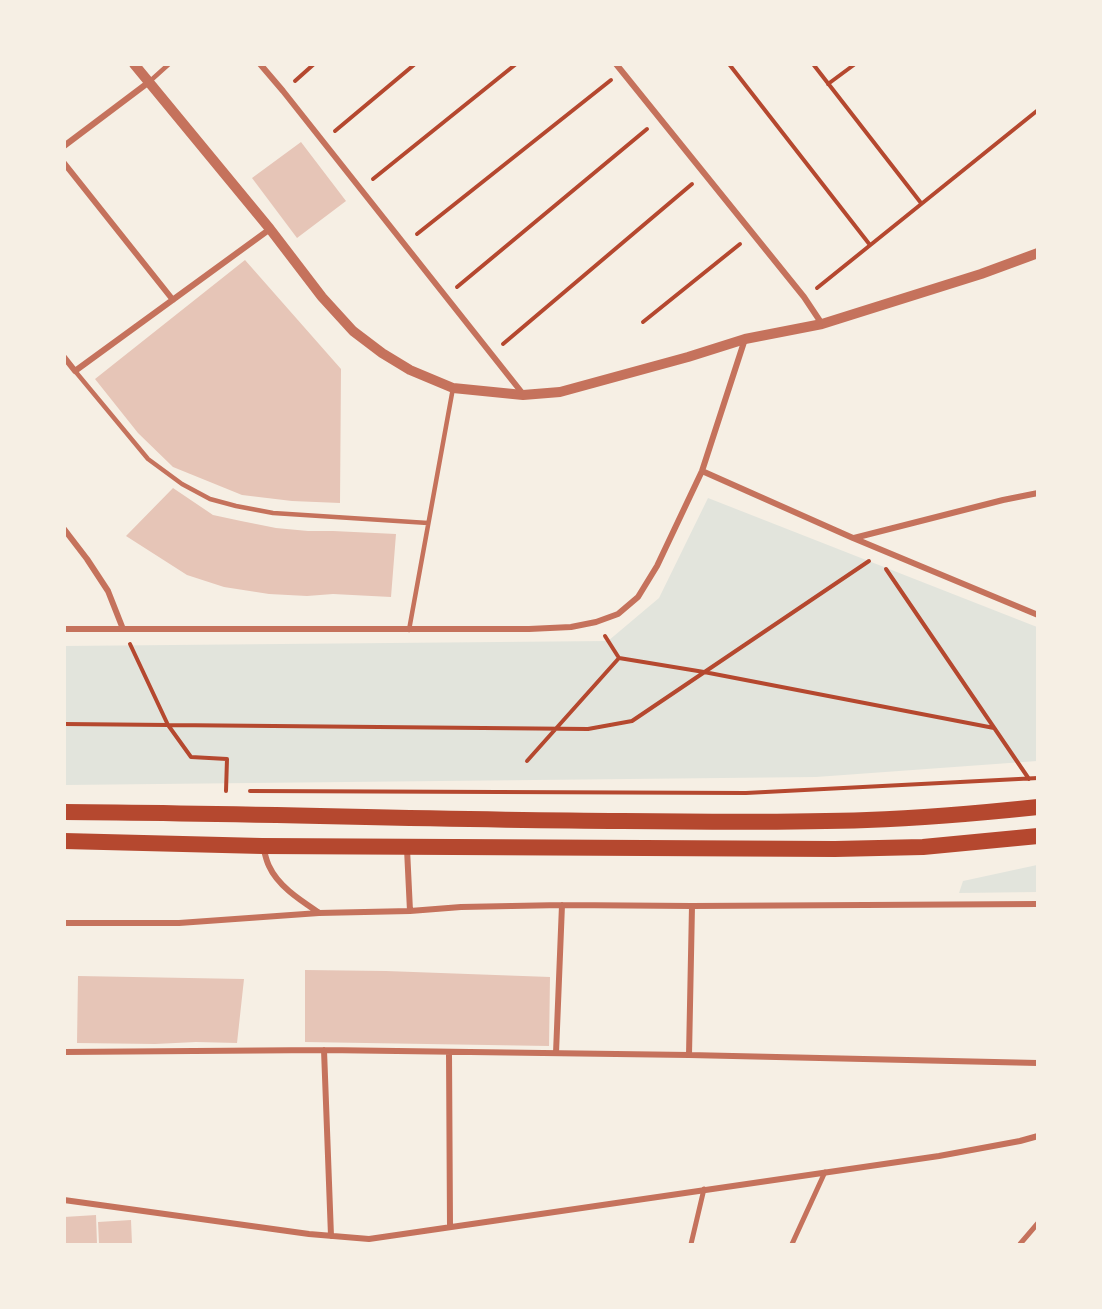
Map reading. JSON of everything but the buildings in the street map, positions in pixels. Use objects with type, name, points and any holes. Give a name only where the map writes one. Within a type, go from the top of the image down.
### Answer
[{"type":"highway","points":[[64,812],[527,821],[782,822],[954,816],[1038,807]]},
{"type":"highway","points":[[64,841],[262,846],[835,849],[923,847],[1038,836]]},
{"type":"street","points":[[135,64],[270,229],[322,297],[352,331],[410,370],[453,388],[523,395],[560,392],[745,339],[822,324],[981,274],[1038,253]]},
{"type":"street","points":[[260,64],[523,395]]},
{"type":"street","points":[[616,64],[804,297],[822,324]]},
{"type":"street","points":[[64,146],[149,82]]},
{"type":"street","points":[[64,163],[173,300]]},
{"type":"street","points":[[64,357],[75,371],[270,229]]},
{"type":"street","points":[[64,629],[529,629],[571,627],[596,622],[618,614],[638,597],[657,566],[702,471],[745,339]]},
{"type":"street","points":[[702,471],[1038,615]]},
{"type":"street","points":[[854,538],[1038,493]]},
{"type":"street","points":[[64,529],[108,591],[123,629]]},
{"type":"street","points":[[262,846],[269,866],[278,881],[319,913]]},
{"type":"street","points":[[407,846],[410,911]]},
{"type":"street","points":[[64,923],[178,923],[319,913],[562,905],[1038,904]]},
{"type":"street","points":[[556,1053],[562,905]]},
{"type":"street","points":[[689,1055],[692,906]]},
{"type":"street","points":[[64,1052],[324,1050],[689,1055],[1038,1064]]},
{"type":"street","points":[[324,1050],[331,1236]]},
{"type":"street","points":[[449,1052],[450,1226]]},
{"type":"street","points":[[64,1200],[368,1242],[450,1226],[972,1150],[1038,1136]]},
{"type":"street","points":[[792,1245],[825,1172]]},
{"type":"street","points":[[691,1245],[704,1189]]},
{"type":"street","points":[[1020,1245],[1038,1223]]},
{"type":"lane","points":[[149,82],[169,64]]},
{"type":"lane","points":[[75,371],[148,459],[182,484],[210,499],[273,513],[428,523]]},
{"type":"lane","points":[[409,630],[453,388]]},
{"type":"path","points":[[283,91],[314,64]]},
{"type":"path","points":[[323,141],[415,64]]},
{"type":"path","points":[[360,188],[516,64]]},
{"type":"path","points":[[729,64],[870,245]]},
{"type":"path","points":[[813,64],[921,203]]},
{"type":"path","points":[[828,84],[855,64]]},
{"type":"path","points":[[405,244],[622,72]]},
{"type":"path","points":[[804,297],[1038,110]]},
{"type":"path","points":[[446,296],[660,119]]},
{"type":"path","points":[[492,354],[704,174]]},
{"type":"path","points":[[643,322],[752,234]]},
{"type":"path","points":[[870,544],[1030,779]]},
{"type":"path","points":[[64,724],[588,729],[632,721],[877,555]]},
{"type":"path","points":[[596,622],[619,658],[704,672],[994,728]]},
{"type":"path","points":[[123,629],[168,725],[191,757],[227,759],[226,790],[215,790]]},
{"type":"path","points":[[527,761],[619,658]]},
{"type":"path","points":[[250,791],[746,793],[1038,778]]},
{"type":"shaded area","points":[[708,498],[1037,627],[1037,761],[816,777],[65,785],[64,646],[608,641],[659,598]]},
{"type":"shaded area","points":[[1037,865],[1037,892],[959,893],[963,881]]}]
